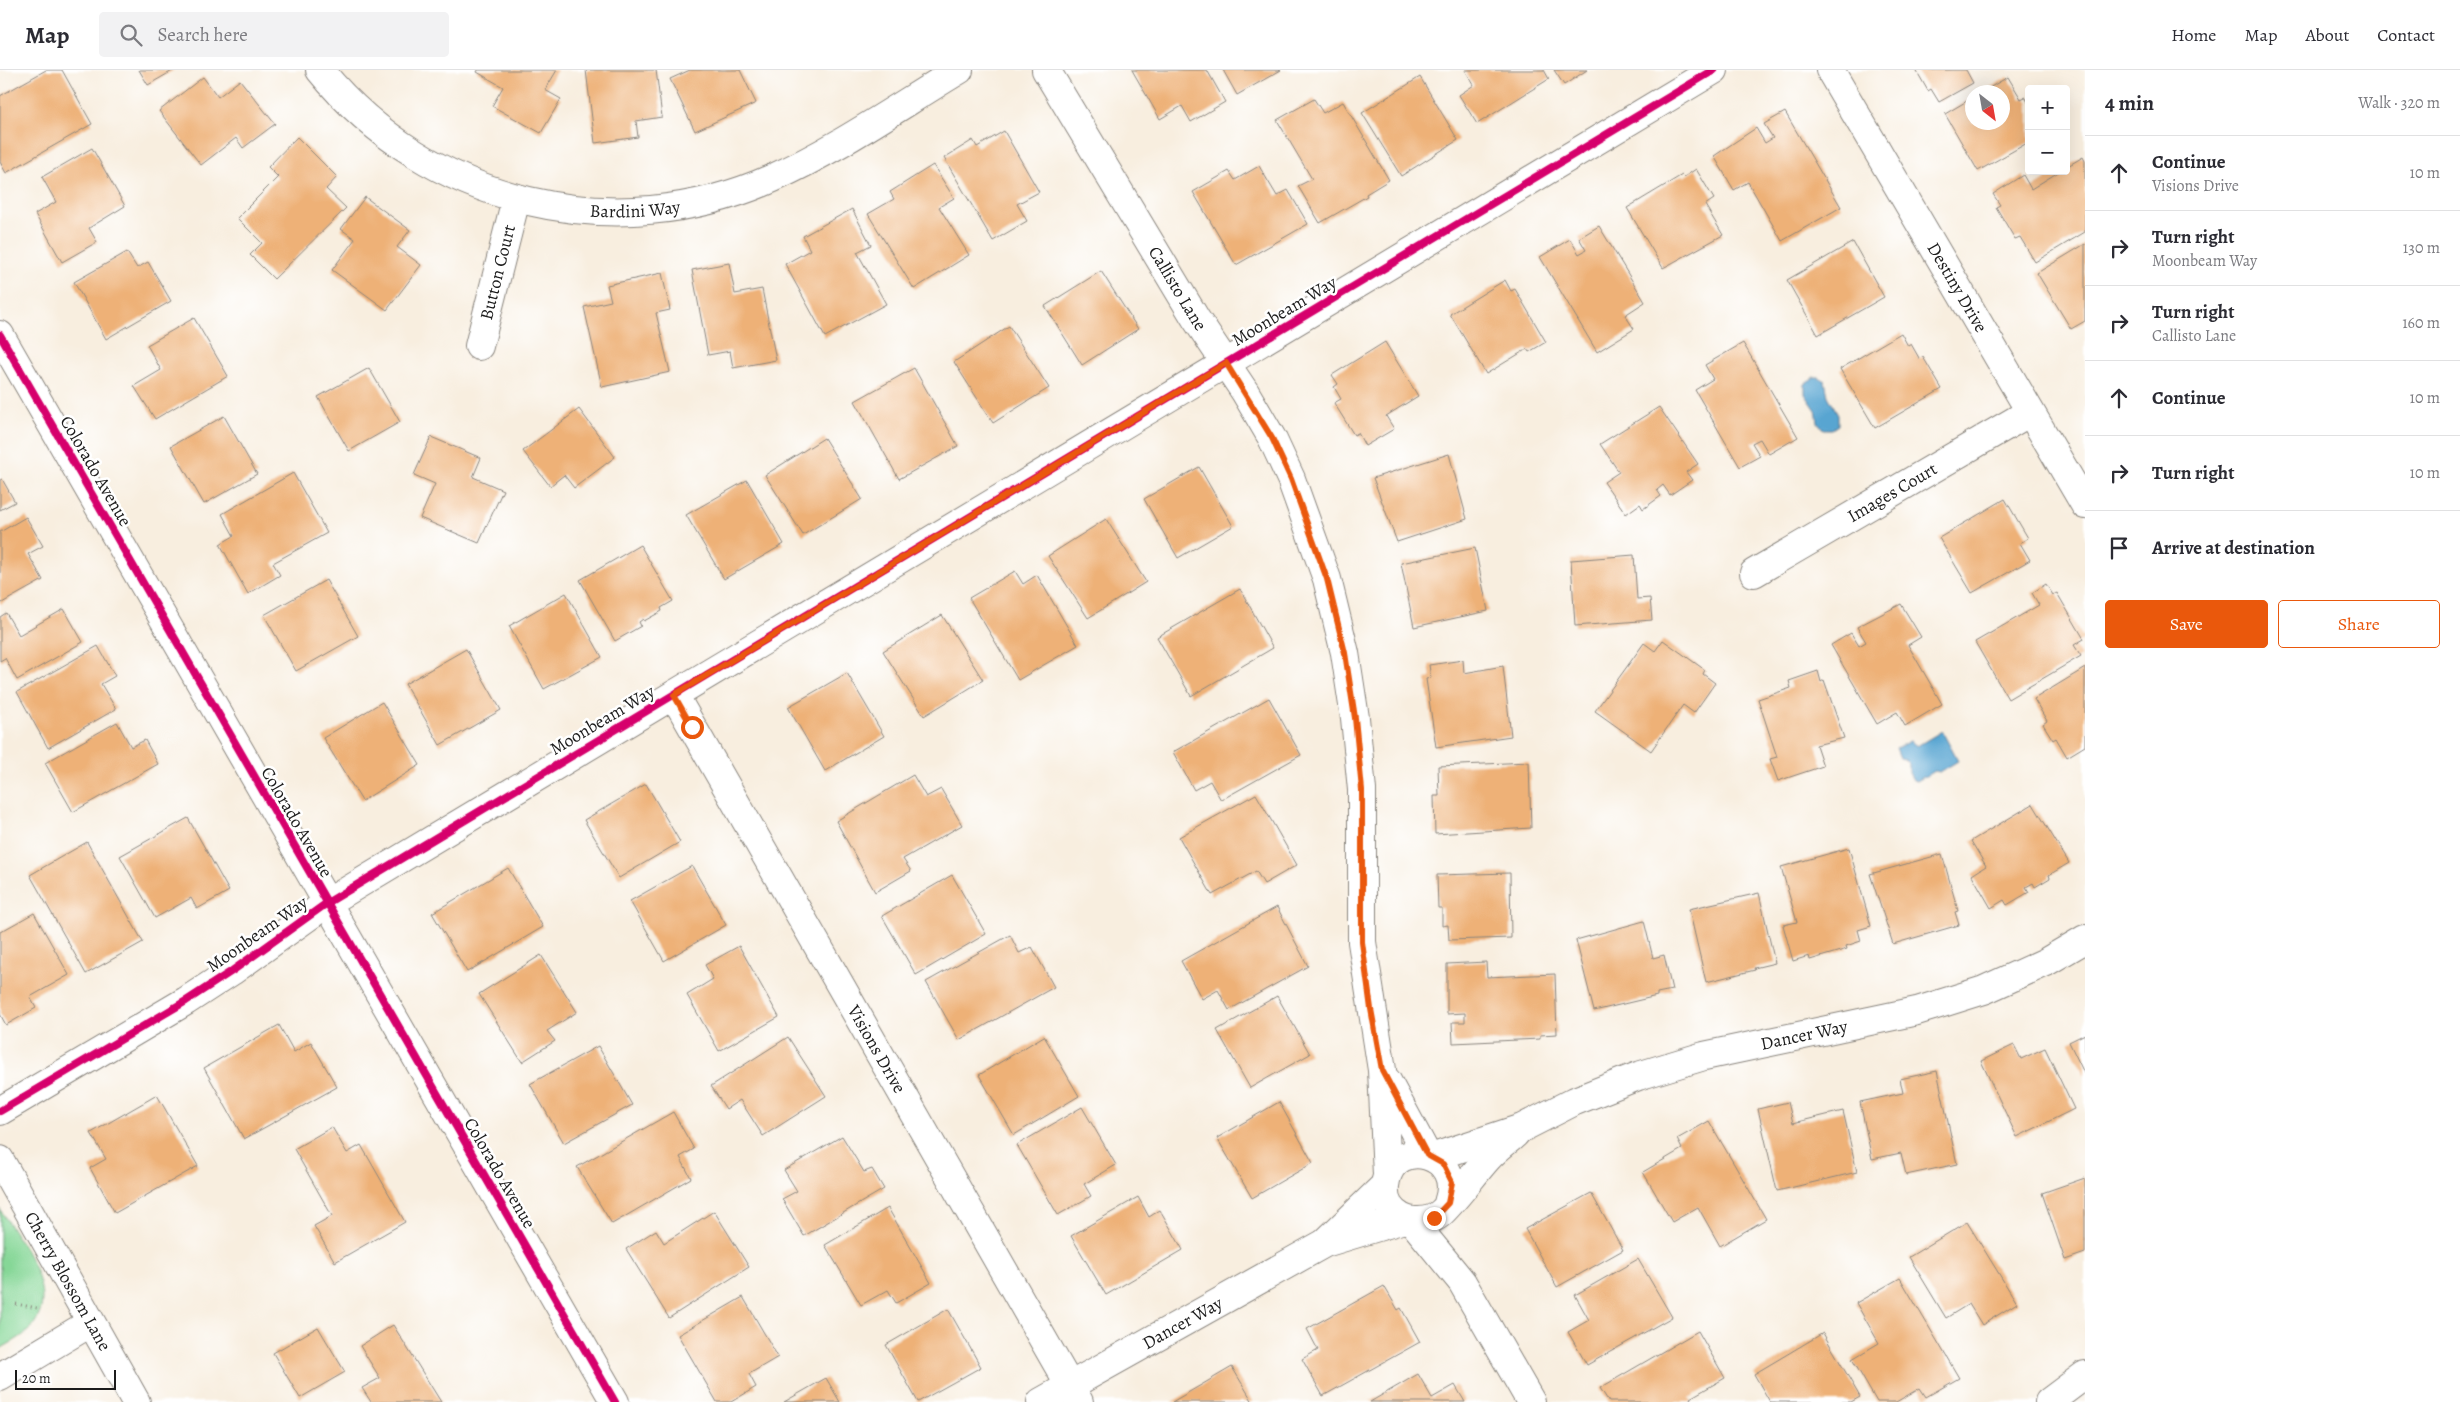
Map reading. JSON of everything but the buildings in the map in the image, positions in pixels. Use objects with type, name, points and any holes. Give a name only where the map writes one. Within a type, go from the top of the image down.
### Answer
[{"type":"street","name":"Bardini Way","points":[[320,70],[342,98],[379,130],[420,159],[461,179],[516,199],[564,208],[612,212],[668,210],[722,197],[773,178],[815,156],[959,70]]},
{"type":"street","name":"Callisto Lane","points":[[1046,70],[1196,319],[1226,363],[1272,438],[1291,479],[1327,579],[1345,653],[1355,718],[1362,790],[1362,942],[1382,1070],[1386,1181]]},
{"type":"street","name":"Moonbeam Way","points":[[0,1111],[232,971],[327,903],[1714,70]]},
{"type":"street","name":"Destiny Drive","points":[[1830,70],[2085,505]]},
{"type":"street","name":"Button Court","points":[[479,346],[516,199]]},
{"type":"street","name":"Colorado Avenue","points":[[0,334],[614,1402]]},
{"type":"street","name":"Images Court","points":[[1754,573],[2030,412]]},
{"type":"street","name":"Visions Drive","points":[[674,695],[1075,1394]]},
{"type":"street","name":"Dancer Way","points":[[1431,1156],[1522,1128],[1575,1102],[1638,1076],[1704,1056],[1917,1011],[1984,990],[2046,962],[2085,939]]},
{"type":"street","name":"Callisto Lane","points":[[1382,1070],[1431,1156]]},
{"type":"street","name":"Dancer Way","points":[[1445,1207],[1489,1157],[1522,1128]]},
{"type":"street","points":[[1462,1282],[1445,1207],[1452,1182],[1443,1164],[1431,1156],[1417,1154],[1399,1160],[1386,1181],[1389,1205],[1409,1220],[1462,1282],[1531,1402]]},
{"type":"street","name":"Cherry Blossom Lane","points":[[0,1160],[136,1402]]},
{"type":"street","name":"Dancer Way","points":[[1041,1402],[1075,1394],[1325,1242],[1386,1181]]},
{"type":"street","points":[[1409,1220],[1434,1218],[1445,1207]]},
{"type":"street","name":"Dancer Way","points":[[1325,1242],[1409,1220]]},
{"type":"street","points":[[0,1376],[90,1323]]},
{"type":"street","points":[[2049,1402],[2085,1375]]},
{"type":"path","points":[[16,1304],[37,1308]]},
{"type":"green space","points":[[0,1209],[35,1268],[42,1301],[39,1316],[29,1330],[0,1349]]},
{"type":"water","points":[[1814,377],[1825,381],[1828,396],[1838,414],[1838,425],[1832,429],[1823,429],[1818,422],[1816,410],[1805,394],[1805,384]]},
{"type":"water","points":[[1942,731],[1958,761],[1940,772],[1934,771],[1917,781],[1913,780],[1909,773],[1909,764],[1900,758],[1896,748],[1910,741],[1917,746]]},
{"type":"cycle path","points":[[0,1111],[186,1001],[232,971],[327,903],[1714,70]]},
{"type":"cycle path","points":[[0,335],[615,1402]]},
{"type":"route","points":[[692,727],[674,695],[1226,363],[1272,438],[1291,479],[1327,579],[1345,653],[1355,718],[1362,790],[1362,942],[1371,1009],[1382,1070],[1427,1155],[1434,1157],[1449,1172],[1452,1182],[1452,1193],[1442,1212],[1434,1218]]}]
